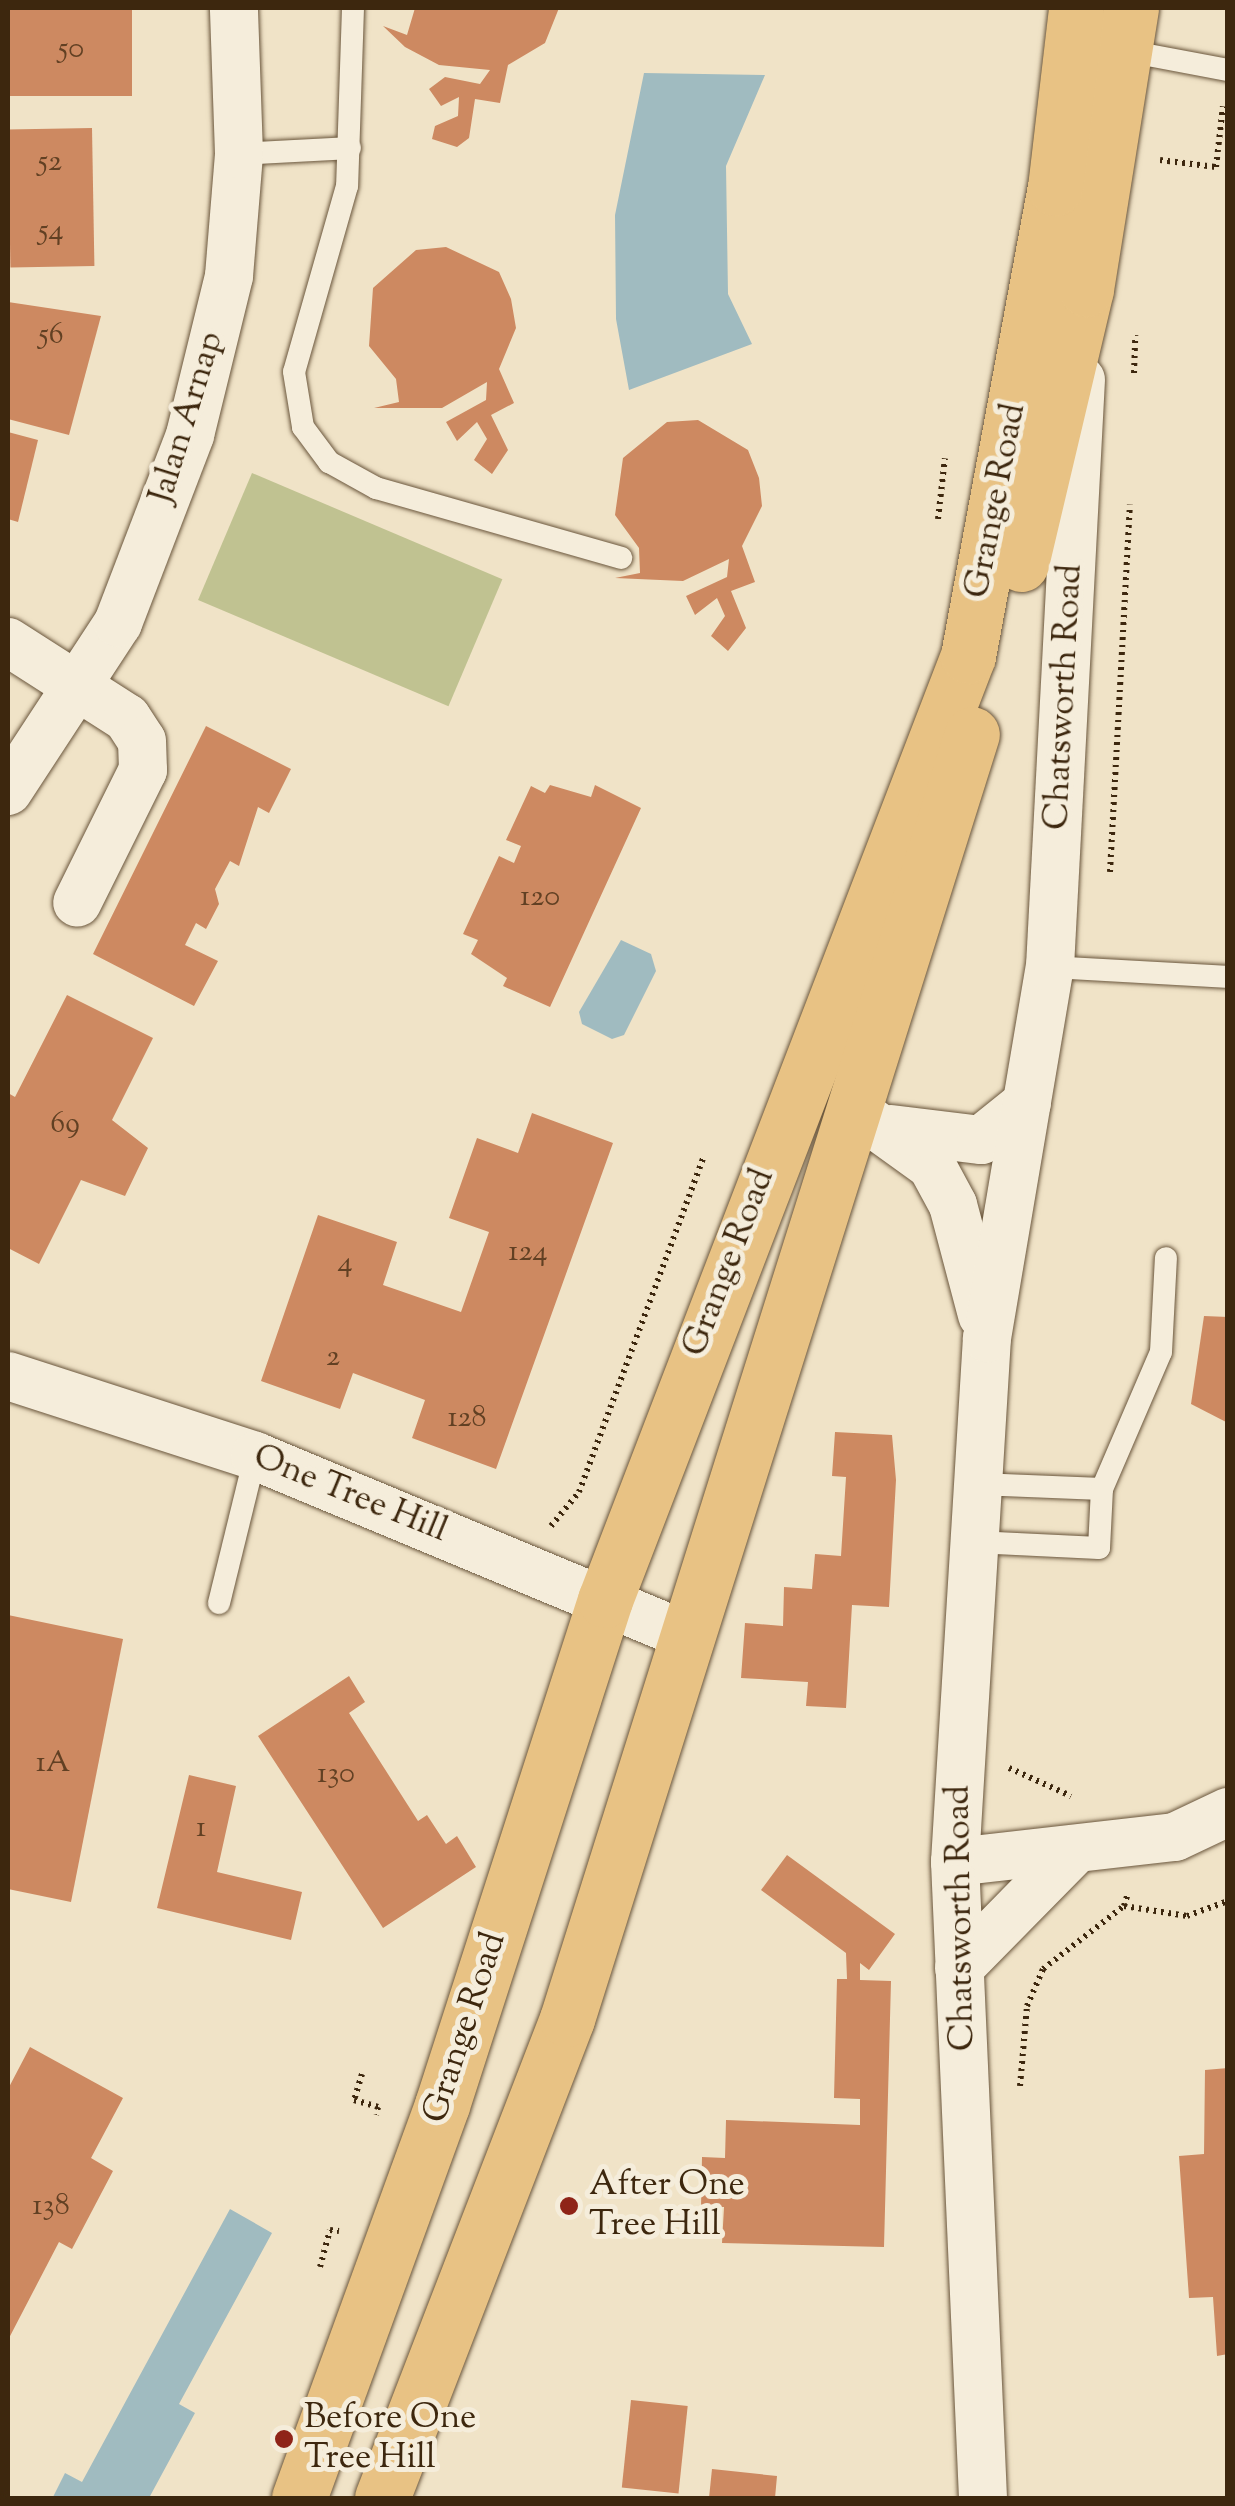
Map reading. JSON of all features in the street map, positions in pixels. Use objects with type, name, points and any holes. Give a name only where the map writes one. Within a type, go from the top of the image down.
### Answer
[{"type":"main road","name":"Grange Road","points":[[299,2498],[442,2105],[604,1600],[968,656],[1056,188],[1076,8]]},
{"type":"main road","name":"Grange Road","points":[[382,2498],[567,2019],[684,1635],[874,1121],[1015,588],[1086,289],[1129,29]]},
{"type":"street","name":"Jalan Arnap","points":[[8,791],[118,623],[190,436],[229,276],[239,154],[234,8]]},
{"type":"street","name":"Chatsworth Road","points":[[982,2498],[955,1862],[987,1338],[1050,967],[1086,289]]},
{"type":"street","points":[[8,642],[126,718],[142,741],[143,770],[76,903]]},
{"type":"street","points":[[874,1121],[982,1140],[1027,1103]]},
{"type":"street","name":"Chatsworth Road","points":[[874,1121],[932,1166],[953,1204],[987,1338]]},
{"type":"street","name":"One Tree Hill","points":[[8,1376],[255,1456],[684,1635]]},
{"type":"street","points":[[955,1862],[1175,1837],[1228,1812]]},
{"type":"street","points":[[1175,1837],[1228,1848]]},
{"type":"street","points":[[959,1968],[1076,1849]]},
{"type":"lane","points":[[353,8],[350,148],[329,262],[294,372],[312,445],[376,488],[620,558]]},
{"type":"lane","points":[[1129,29],[1227,70]]},
{"type":"lane","points":[[239,154],[350,148]]},
{"type":"lane","points":[[1050,967],[1228,977]]},
{"type":"lane","points":[[975,1542],[1099,1548],[1102,1489],[1161,1352],[1166,1258]]},
{"type":"lane","points":[[220,1603],[255,1456]]},
{"type":"lane","points":[[978,1484],[1102,1489]]},
{"type":"path","points":[[1141,157],[1216,167],[1227,70]]},
{"type":"path","points":[[1134,392],[1136,314]]},
{"type":"path","points":[[1098,967],[1121,784],[1130,490]]},
{"type":"path","points":[[544,1534],[579,1492],[704,1155]]},
{"type":"path","points":[[1019,2097],[1028,2006],[1043,1969],[1124,1906],[1132,1880]]},
{"type":"path","points":[[1124,1906],[1187,1916],[1228,1900]]},
{"type":"green space","points":[[252,473],[502,579],[448,706],[198,600]]},
{"type":"water","points":[[644,73],[765,75],[726,166],[728,294],[752,344],[629,390],[616,319],[615,215]]},
{"type":"water","points":[[621,940],[651,954],[656,971],[624,1035],[612,1039],[582,1024],[579,1012]]},
{"type":"water","points":[[230,2209],[272,2233],[179,2404],[195,2413],[149,2498],[53,2497],[65,2473],[82,2482]]},
{"type":"building","points":[[8,8],[132,8],[132,96],[8,96]]},
{"type":"building","points":[[415,8],[559,8],[545,43],[508,65],[500,103],[475,99],[469,138],[457,147],[432,139],[435,126],[458,116],[459,97],[441,106],[429,89],[445,77],[480,84],[490,70],[439,65],[405,47],[383,26],[407,35]]},
{"type":"building","points":[[92,128],[94,266],[10,267],[8,129]]},
{"type":"building","points":[[446,247],[499,272],[511,299],[516,328],[499,369],[514,403],[491,415],[508,450],[492,474],[474,460],[487,439],[477,422],[457,441],[446,422],[486,400],[487,382],[442,408],[374,408],[399,402],[396,379],[369,346],[373,288],[416,250]]},
{"type":"building","points":[[8,302],[101,316],[69,435],[8,419]]},
{"type":"building","points":[[698,420],[748,450],[759,478],[762,506],[742,546],[755,582],[731,591],[746,628],[728,651],[711,636],[725,616],[717,598],[695,615],[686,596],[727,577],[729,559],[683,581],[615,578],[640,573],[639,548],[615,515],[623,458],[667,422]]},
{"type":"building","points":[[8,432],[38,440],[18,522],[8,519]]},
{"type":"building","points":[[206,726],[291,769],[269,813],[258,807],[239,866],[230,861],[215,889],[219,904],[206,929],[196,923],[185,945],[218,961],[194,1006],[93,954]]},
{"type":"building","points":[[550,785],[591,797],[595,785],[641,808],[550,1007],[503,986],[507,978],[471,954],[478,940],[463,934],[499,856],[514,863],[521,846],[506,840],[531,786],[545,793]]},
{"type":"building","points":[[67,995],[153,1038],[112,1120],[148,1148],[125,1196],[81,1180],[39,1264],[8,1248],[8,1093],[15,1097]]},
{"type":"building","points":[[532,1113],[613,1143],[496,1469],[412,1438],[425,1400],[353,1373],[340,1409],[261,1381],[318,1215],[397,1242],[383,1285],[461,1312],[489,1232],[449,1218],[477,1138],[518,1153]]},
{"type":"building","points":[[1204,1316],[1228,1317],[1228,1423],[1191,1404]]},
{"type":"building","points":[[835,1432],[892,1435],[896,1480],[889,1607],[852,1605],[846,1708],[806,1706],[808,1682],[741,1678],[745,1623],[783,1626],[784,1587],[812,1589],[815,1554],[841,1556],[846,1477],[832,1476]]},
{"type":"building","points":[[8,1615],[123,1639],[71,1902],[8,1889]]},
{"type":"building","points":[[349,1676],[365,1702],[349,1713],[418,1821],[427,1815],[446,1844],[457,1836],[476,1867],[383,1928],[258,1736]]},
{"type":"building","points":[[189,1775],[236,1786],[217,1872],[302,1892],[291,1940],[157,1908]]},
{"type":"building","points":[[787,1855],[895,1934],[869,1970],[860,1963],[860,1980],[891,1981],[884,2247],[722,2243],[724,2207],[701,2207],[702,2157],[725,2158],[726,2120],[860,2125],[860,2099],[834,2098],[837,1979],[847,1979],[846,1953],[761,1890]]},
{"type":"building","points":[[30,2047],[123,2098],[91,2158],[113,2171],[72,2249],[59,2242],[8,2340],[8,2089]]},
{"type":"building","points":[[1228,2068],[1228,2354],[1217,2356],[1213,2297],[1189,2298],[1179,2156],[1204,2154],[1205,2070]]},
{"type":"building","points":[[631,2400],[688,2406],[678,2493],[622,2488]]},
{"type":"building","points":[[712,2469],[777,2476],[775,2498],[709,2498]]},
{"type":"place","name":"After One Tree Hill","points":[[569,2206]]},
{"type":"place","name":"Before One Tree Hill","points":[[284,2439]]}]
